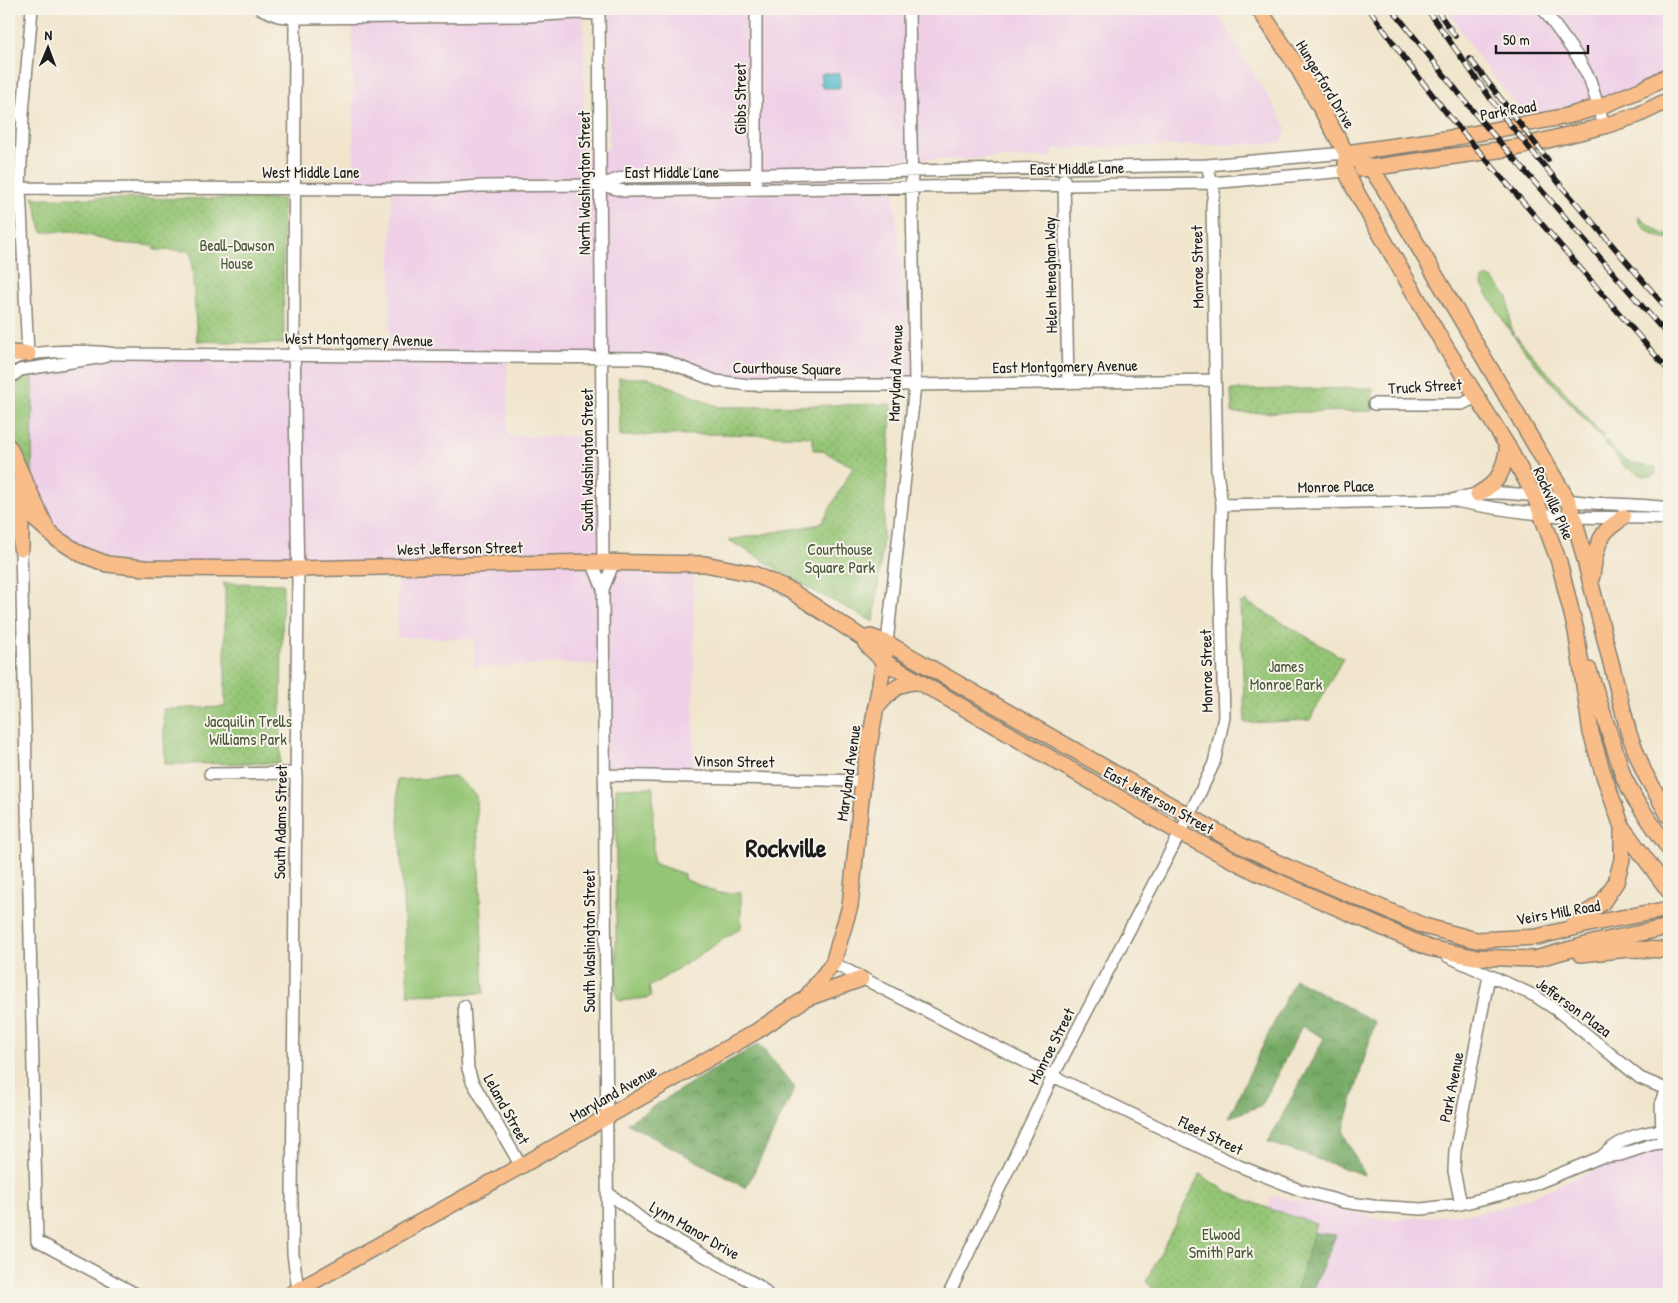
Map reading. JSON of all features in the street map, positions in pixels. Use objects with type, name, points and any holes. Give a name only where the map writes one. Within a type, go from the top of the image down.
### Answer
[{"type":"main road","name":"Hungerford Drive","points":[[1259,9],[1298,68],[1346,152],[1371,168]]},
{"type":"main road","name":"Park Road","points":[[1346,152],[1452,138],[1567,116],[1599,107],[1645,88],[1669,75]]},
{"type":"main road","points":[[1371,168],[1519,147],[1604,126],[1638,115],[1669,100]]},
{"type":"main road","name":"Rockville Pike","points":[[1346,152],[1346,171],[1354,188],[1435,330],[1508,447],[1535,497],[1560,562],[1576,630],[1591,733],[1602,770],[1622,827],[1669,891]]},
{"type":"main road","name":"Rockville Pike","points":[[1371,168],[1568,501],[1574,517],[1629,734],[1644,772],[1669,816]]},
{"type":"main road","name":"East Middle Lane","points":[[1346,171],[1371,168]]},
{"type":"main road","points":[[9,353],[28,354]]},
{"type":"main road","points":[[9,447],[52,535],[34,536],[26,540],[21,548]]},
{"type":"main road","points":[[1478,494],[1488,489],[1500,476],[1508,447]]},
{"type":"main road","name":"West Jefferson Street","points":[[9,482],[28,513],[52,535],[81,554],[107,564],[145,568],[298,569],[603,562],[705,564],[754,574],[791,591],[864,639],[866,644],[883,661]]},
{"type":"main road","points":[[21,502],[21,548]]},
{"type":"main road","points":[[1591,583],[1595,556],[1604,534],[1623,517]]},
{"type":"main road","points":[[1576,630],[1624,778],[1636,801],[1669,849]]},
{"type":"main road","name":"West Jefferson Street","points":[[864,639],[872,637],[888,643]]},
{"type":"main road","name":"Maryland Avenue","points":[[294,1292],[521,1166],[757,1031],[805,999],[833,963],[850,906],[863,781],[883,661],[888,643]]},
{"type":"main road","name":"East Jefferson Street","points":[[888,643],[1240,845],[1424,926]]},
{"type":"main road","name":"East Jefferson Street","points":[[883,661],[1180,833],[1256,872],[1429,948]]},
{"type":"main road","points":[[875,709],[897,686],[911,681],[919,682]]},
{"type":"main road","points":[[1571,928],[1588,912],[1602,903],[1616,882],[1622,858],[1622,827]]},
{"type":"main road","name":"Veirs Mill Road","points":[[1424,926],[1476,940],[1537,936],[1669,909]]},
{"type":"main road","points":[[1535,959],[1597,942],[1669,927]]},
{"type":"main road","points":[[1429,948],[1474,957],[1535,959],[1629,949],[1669,950]]},
{"type":"main road","points":[[805,999],[861,979]]},
{"type":"street","points":[[28,354],[20,188],[23,113],[32,9]]},
{"type":"street","points":[[261,9],[278,16],[295,18],[528,16],[599,12]]},
{"type":"street","name":"Gibbs Street","points":[[756,9],[756,189]]},
{"type":"street","name":"Maryland Avenue","points":[[888,643],[915,385],[908,9]]},
{"type":"street","points":[[1543,9],[1577,56],[1590,80],[1604,126]]},
{"type":"street","name":"North Washington Street","points":[[599,12],[602,358]]},
{"type":"street","name":"South Adams Street","points":[[294,1292],[292,1198],[298,773],[294,188],[295,18]]},
{"type":"street","points":[[9,113],[23,113]]},
{"type":"street","name":"East Middle Lane","points":[[601,185],[624,177],[1207,165],[1346,152]]},
{"type":"street","name":"Monroe Street","points":[[949,1294],[1052,1076],[1189,816],[1214,763],[1224,717],[1220,569],[1222,505],[1217,472],[1212,205],[1214,192],[1207,165]]},
{"type":"street","name":"Helen Heneghan Way","points":[[1062,168],[1065,185],[1068,382]]},
{"type":"street","name":"East Middle Lane","points":[[601,185],[624,191],[1211,183],[1346,171]]},
{"type":"street","name":"West Middle Lane","points":[[20,188],[439,189],[480,186],[601,185]]},
{"type":"street","name":"West Montgomery Avenue","points":[[9,361],[28,354],[101,352],[115,354],[602,358]]},
{"type":"street","name":"West Montgomery Avenue","points":[[9,379],[20,370],[99,359],[115,354]]},
{"type":"street","name":"Courthouse Square","points":[[602,358],[663,360],[716,381],[733,384],[915,385]]},
{"type":"street","name":"South Washington Street","points":[[602,358],[608,1294]]},
{"type":"street","name":"East Montgomery Avenue","points":[[915,385],[1216,380]]},
{"type":"street","name":"Truck Street","points":[[1374,404],[1462,404],[1477,397]]},
{"type":"street","name":"Monroe Place","points":[[1222,505],[1452,500],[1478,494],[1521,495],[1568,501],[1617,505],[1651,505],[1669,508]]},
{"type":"street","name":"Monroe Place","points":[[1452,500],[1480,506],[1574,517],[1669,519]]},
{"type":"street","points":[[21,548],[37,1241],[136,1294]]},
{"type":"street","name":"South Washington Street","points":[[603,562],[603,588]]},
{"type":"street","points":[[210,774],[298,773]]},
{"type":"street","name":"Vinson Street","points":[[604,775],[863,781]]},
{"type":"street","name":"Jefferson Plaza","points":[[1429,948],[1535,996],[1558,1011],[1640,1078],[1668,1091],[1661,1102],[1665,1136]]},
{"type":"street","name":"Fleet Street","points":[[833,963],[1052,1076],[1239,1166],[1300,1190],[1343,1202],[1422,1209],[1461,1204],[1523,1189],[1601,1156],[1615,1144],[1638,1135],[1665,1136]]},
{"type":"street","name":"Park Avenue","points":[[1461,1204],[1454,1170],[1456,1147],[1489,976]]},
{"type":"street","name":"Leland Street","points":[[464,1006],[468,1069],[472,1082],[521,1166]]},
{"type":"street","name":"Lynn Manor Drive","points":[[607,1192],[652,1227],[759,1286],[768,1294]]},
{"type":"shaded area","points":[[519,9],[584,9],[584,156],[609,149],[609,9],[1215,9],[1287,128],[1281,143],[1053,149],[1053,157],[890,160],[915,385],[733,384],[663,360],[507,357],[508,436],[602,437],[603,562],[694,563],[694,777],[604,775],[604,665],[552,663],[474,667],[474,639],[397,637],[398,567],[128,566],[57,539],[30,491],[32,478],[33,371],[115,354],[390,355],[392,189],[354,188],[352,18],[519,16]]},
{"type":"shaded area","points":[[1446,9],[1669,9],[1669,75],[1532,124],[1482,63]]},
{"type":"shaded area","points":[[1669,1147],[1669,1294],[1242,1294],[1272,1196],[1387,1220],[1476,1213],[1511,1205],[1644,1149]]},
{"type":"green space","name":"Beall-Dawson House","points":[[33,195],[36,198],[282,199],[284,344],[197,341],[191,251],[154,250],[154,246],[118,243],[72,231],[42,232]]},
{"type":"green space","points":[[1638,217],[1661,233],[1669,234],[1669,239],[1650,233],[1642,226]]},
{"type":"green space","points":[[1488,277],[1493,279],[1508,297],[1511,328],[1514,334],[1604,437],[1602,439],[1531,359],[1506,325],[1482,285],[1483,279]]},
{"type":"green space","points":[[33,374],[32,478],[9,429],[9,387],[15,382]]},
{"type":"green space","name":"Courthouse Square Park","points":[[619,378],[650,378],[719,407],[892,404],[882,549],[874,622],[812,590],[729,540],[816,525],[823,521],[853,467],[821,450],[813,450],[813,437],[722,434],[620,436]]},
{"type":"green space","points":[[1373,388],[1373,411],[1232,413],[1231,390]]},
{"type":"green space","points":[[1607,440],[1621,457],[1639,465],[1655,467],[1656,474],[1645,476],[1629,468],[1627,469],[1604,442]]},
{"type":"green space","name":"Jacquilin Trells Williams Park","points":[[223,583],[283,584],[280,763],[165,764],[163,709],[225,707],[225,588]]},
{"type":"green space","name":"James Monroe Park","points":[[1245,601],[1343,658],[1310,720],[1245,723],[1240,604]]},
{"type":"green space","points":[[456,777],[476,795],[484,993],[408,995],[397,780]]},
{"type":"green space","points":[[653,787],[653,863],[684,874],[684,879],[718,893],[741,893],[741,928],[649,987],[651,996],[648,998],[620,1001],[617,998],[616,991],[616,788]]},
{"type":"green space","points":[[1295,979],[1375,1022],[1343,1132],[1364,1175],[1268,1142],[1324,1038],[1302,1026],[1262,1105],[1228,1118]]},
{"type":"green space","points":[[759,1044],[795,1088],[746,1188],[627,1123],[694,1081]]},
{"type":"green space","name":"Elwood Smith Park","points":[[1200,1174],[1212,1183],[1240,1197],[1270,1209],[1316,1223],[1296,1294],[1158,1294],[1146,1282]]},
{"type":"green space","points":[[1285,1229],[1336,1235],[1313,1289],[1308,1294],[1269,1294]]},
{"type":"water","points":[[823,73],[840,74],[839,88],[823,88],[821,86],[821,75]]},
{"type":"railway","points":[[1369,9],[1452,120],[1669,371]]},
{"type":"railway","points":[[1392,9],[1477,116],[1669,337]]},
{"type":"railway","points":[[1427,9],[1500,112],[1669,311]]},
{"type":"railway","points":[[1436,9],[1455,36]]},
{"type":"railway","points":[[1470,59],[1548,160]]},
{"type":"district","name":"Rockville","points":[[786,847]]}]
